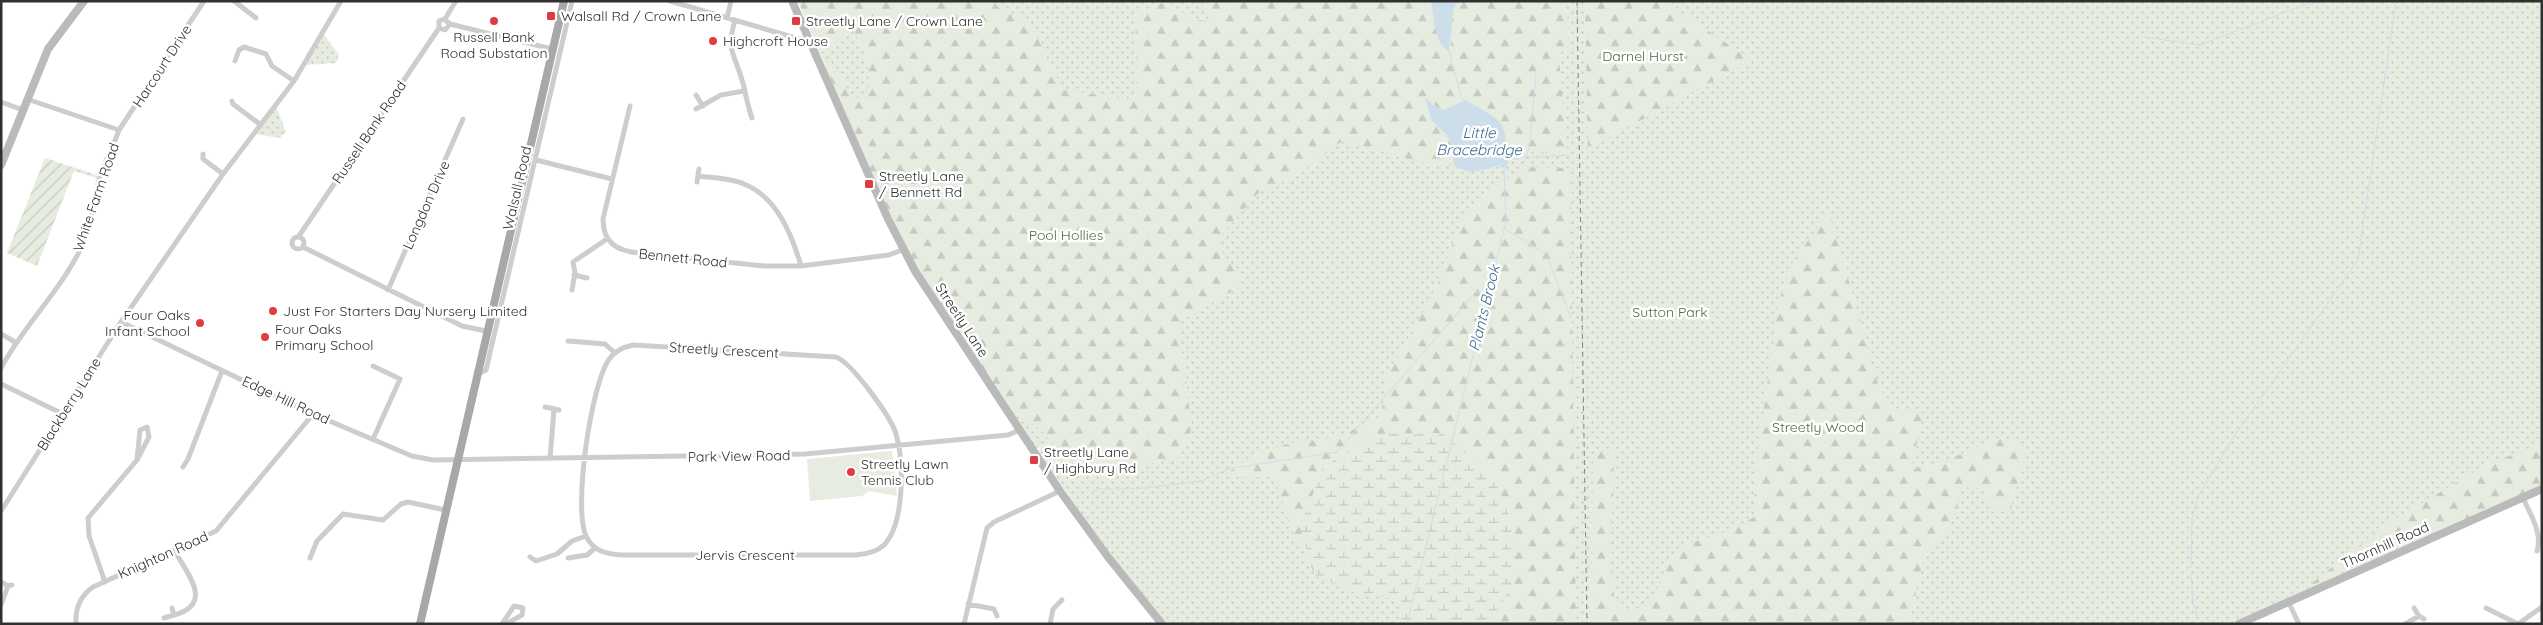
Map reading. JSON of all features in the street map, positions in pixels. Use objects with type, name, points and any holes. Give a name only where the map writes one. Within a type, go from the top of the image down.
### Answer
[{"type":"main road","points":[[1,164],[48,49],[84,1]]},
{"type":"main road","name":"Walsall Road","points":[[420,624],[456,460],[564,1]]},
{"type":"main road","name":"Streetly Lane","points":[[792,1],[902,250],[1060,491],[1108,557],[1162,624]]},
{"type":"main road","name":"Thornhill Road","points":[[2239,624],[2542,489]]},
{"type":"street","name":"Harcourt Drive","points":[[120,130],[204,1]]},
{"type":"street","points":[[234,1],[256,18]]},
{"type":"street","name":"Blackberry Lane","points":[[1,512],[121,322],[223,174],[294,81],[341,1]]},
{"type":"street","points":[[456,1],[445,19],[450,24],[552,49]]},
{"type":"street","name":"Walsall Road","points":[[477,371],[482,372],[486,370],[572,1]]},
{"type":"street","points":[[670,1],[800,39],[808,38]]},
{"type":"street","points":[[727,18],[731,1]]},
{"type":"street","name":"Russell Bank Road","points":[[299,236],[439,28],[439,21],[445,19]]},
{"type":"street","points":[[734,20],[730,46],[743,82],[752,118]]},
{"type":"street","points":[[439,28],[446,30],[450,24]]},
{"type":"street","points":[[235,61],[239,50],[244,47],[266,54],[272,66],[294,81]]},
{"type":"street","points":[[696,110],[721,95],[744,91]]},
{"type":"street","points":[[696,95],[703,106]]},
{"type":"street","name":"White Farm Road","points":[[1,368],[15,342],[56,290],[81,248],[92,216],[100,177],[120,130],[27,99]]},
{"type":"street","points":[[232,100],[233,104],[261,125]]},
{"type":"street","points":[[1,102],[23,110]]},
{"type":"street","points":[[573,262],[607,239],[603,229],[603,219],[630,106]]},
{"type":"street","points":[[750,112],[756,109]]},
{"type":"street","name":"Longdon Drive","points":[[388,290],[463,119]]},
{"type":"street","points":[[203,154],[203,159],[223,174]]},
{"type":"street","points":[[536,160],[612,179]]},
{"type":"street","points":[[697,182],[699,169]]},
{"type":"street","points":[[698,176],[743,183],[760,192],[774,206],[782,219],[802,266]]},
{"type":"street","points":[[303,247],[304,241],[299,236],[292,239],[292,246],[297,249],[303,247],[462,326],[486,331]]},
{"type":"street","name":"Bennett Road","points":[[607,239],[614,247],[624,252],[764,266],[802,266],[889,254],[902,250]]},
{"type":"street","points":[[571,256],[574,275],[572,290]]},
{"type":"street","points":[[574,275],[587,278]]},
{"type":"street","name":"Edge Hill Road","points":[[121,322],[313,414],[373,439],[422,459],[456,460]]},
{"type":"street","points":[[1,334],[15,342]]},
{"type":"street","points":[[568,341],[605,344],[615,353],[610,358],[602,374],[584,458],[583,523],[586,536],[595,548],[587,555],[568,558]]},
{"type":"street","name":"Streetly Crescent","points":[[615,353],[633,345],[836,357],[842,359],[855,371],[893,428],[898,446]]},
{"type":"street","points":[[373,366],[400,379],[373,439]]},
{"type":"street","points":[[183,467],[222,371]]},
{"type":"street","points":[[1,384],[63,414]]},
{"type":"street","points":[[545,407],[556,409],[550,459]]},
{"type":"street","name":"Knighton Road","points":[[76,624],[76,611],[87,592],[216,531],[313,414]]},
{"type":"street","points":[[105,582],[89,536],[88,518],[137,460],[149,437],[147,427],[140,430],[137,460]]},
{"type":"street","name":"Park View Road","points":[[456,460],[805,454],[1008,435],[1019,430]]},
{"type":"street","name":"Jervis Crescent","points":[[595,548],[604,553],[621,555],[868,554],[885,544],[895,524],[900,492],[898,446]]},
{"type":"street","points":[[964,624],[987,528],[994,522],[1060,491]]},
{"type":"street","points":[[2523,498],[2541,544],[2538,551]]},
{"type":"street","points":[[310,558],[317,541],[343,514],[383,520],[400,504],[408,502],[445,510]]},
{"type":"street","points":[[533,567],[536,561],[557,554],[572,541],[586,536]]},
{"type":"street","points":[[164,618],[184,612],[193,605],[196,597],[196,589],[174,550]]},
{"type":"street","points":[[530,556],[536,561]]},
{"type":"street","points":[[1,605],[8,585]]},
{"type":"street","points":[[1050,624],[1055,602],[1062,600]]},
{"type":"street","points":[[2288,601],[2299,624]]},
{"type":"street","points":[[968,604],[994,609],[998,616]]},
{"type":"street","points":[[2486,608],[2494,609],[2518,624],[2542,607]]},
{"type":"street","points":[[172,608],[174,614]]},
{"type":"street","points":[[2405,624],[2422,618],[2414,608]]},
{"type":"street","points":[[502,624],[511,618],[506,624]]},
{"type":"green space","name":"Sutton Park","points":[[798,1],[2542,1],[2542,486],[2231,624],[1166,624],[1110,556],[1039,452],[1040,447],[1036,448],[1019,423],[891,218]]},
{"type":"green space","name":"Pool Hollies","points":[[798,1],[995,1],[997,7],[1030,22],[1063,90],[1135,100],[1137,80],[1135,13],[1165,2],[1195,20],[1209,21],[1203,1],[1431,1],[1437,35],[1451,49],[1453,10],[1458,1],[1567,1],[1569,55],[1558,50],[1568,155],[1505,149],[1506,139],[1504,131],[1501,124],[1491,114],[1468,102],[1443,110],[1433,105],[1435,125],[1448,137],[1454,165],[1438,167],[1342,141],[1295,177],[1258,193],[1215,242],[1240,276],[1238,288],[1178,322],[1192,428],[1179,458],[1095,474],[1076,466],[1038,428],[1008,406],[918,269],[891,218],[825,66],[835,66],[849,92],[855,99],[867,91],[868,83],[868,67],[861,44],[853,30],[820,54]]},
{"type":"green space","name":"Darnel Hurst","points":[[1585,1],[1663,1],[1752,60],[1588,149]]},
{"type":"green space","points":[[323,33],[339,55],[336,63],[305,65]]},
{"type":"green space","points":[[276,106],[286,132],[280,138],[254,134]]},
{"type":"green space","points":[[45,158],[97,175],[97,178],[74,171],[37,266],[7,253]]},
{"type":"green space","points":[[1524,167],[1570,168],[1576,624],[1402,624],[1399,599],[1362,594],[1316,576],[1290,526],[1274,476],[1246,478],[1225,475],[1254,454],[1291,443],[1318,440],[1346,433],[1381,417],[1387,376],[1437,286],[1464,213],[1485,192]]},
{"type":"green space","name":"Streetly Wood","points":[[1829,211],[1879,388],[1897,410],[1923,413],[1911,470],[1952,458],[1991,441],[2003,439],[2020,441],[2027,450],[2010,512],[1993,510],[1984,491],[1972,486],[1959,490],[1958,504],[1947,532],[1925,553],[1909,624],[1591,624],[1593,461],[1602,447],[1613,451],[1614,478],[1610,551],[1615,605],[1625,612],[1650,606],[1668,566],[1682,544],[1720,534],[1754,517],[1756,464],[1779,301],[1793,262]]},
{"type":"green space","points":[[1442,433],[1492,474],[1514,528],[1514,583],[1489,624],[1402,624],[1399,599],[1362,594],[1316,576],[1300,528],[1323,467],[1377,434]]},
{"type":"green space","points":[[2542,444],[2542,485],[2306,588],[2384,526],[2487,464]]},
{"type":"green space","name":"Streetly Lawn Tennis Club","points":[[892,451],[897,496],[869,491],[862,496],[810,501],[807,459]]},
{"type":"water","points":[[1431,1],[1458,1],[1453,10],[1449,52],[1440,42],[1434,22]]},
{"type":"water","name":"Little Bracebridge","points":[[1425,97],[1433,105],[1443,110],[1466,100],[1497,119],[1504,132],[1504,153],[1510,159],[1506,167],[1501,168],[1499,165],[1482,171],[1471,171],[1454,165],[1452,147],[1447,135],[1432,121]]},
{"type":"waterway","points":[[2144,37],[2200,45],[2314,1]]},
{"type":"waterway","points":[[2191,568],[2192,518],[2199,495],[2235,435],[2358,260],[2396,1]]},
{"type":"waterway","name":"Plants Brook","points":[[1449,52],[1463,101]]},
{"type":"waterway","points":[[1526,158],[1530,142],[1536,73]]},
{"type":"waterway","points":[[1524,158],[1570,155]]},
{"type":"waterway","points":[[1510,159],[1520,159]]},
{"type":"waterway","name":"Plants Brook","points":[[1407,624],[1506,221],[1504,167]]},
{"type":"waterway","name":"Plants Brook","points":[[1506,169],[1511,173]]},
{"type":"waterway","points":[[1505,229],[1546,254],[1571,318]]},
{"type":"waterway","points":[[1092,493],[1097,489],[1136,489],[1201,481],[1228,469],[1337,452],[1476,292],[1487,295]]},
{"type":"waterway","points":[[2191,575],[2193,601],[2197,616]]},
{"type":"railway","points":[[1577,1],[1587,624]]},
{"type":"place","name":"Walsall Rd / Crown Lane","points":[[551,16]]},
{"type":"place","name":"Russell Bank Road Substation","points":[[494,21]]},
{"type":"place","name":"Streetly Lane / Crown Lane","points":[[796,21]]},
{"type":"place","name":"Highcroft House","points":[[713,41]]},
{"type":"place","name":"Streetly Lane / Bennett Rd","points":[[869,184]]},
{"type":"place","name":"Just For Starters Day Nursery Limited","points":[[273,311]]},
{"type":"place","name":"Four Oaks Infant School","points":[[200,323]]},
{"type":"place","name":"Four Oaks Primary School","points":[[265,337]]},
{"type":"place","name":"Streetly Lane / Highbury Rd","points":[[1034,460]]},
{"type":"place","name":"Streetly Lawn Tennis Club","points":[[851,472]]}]
